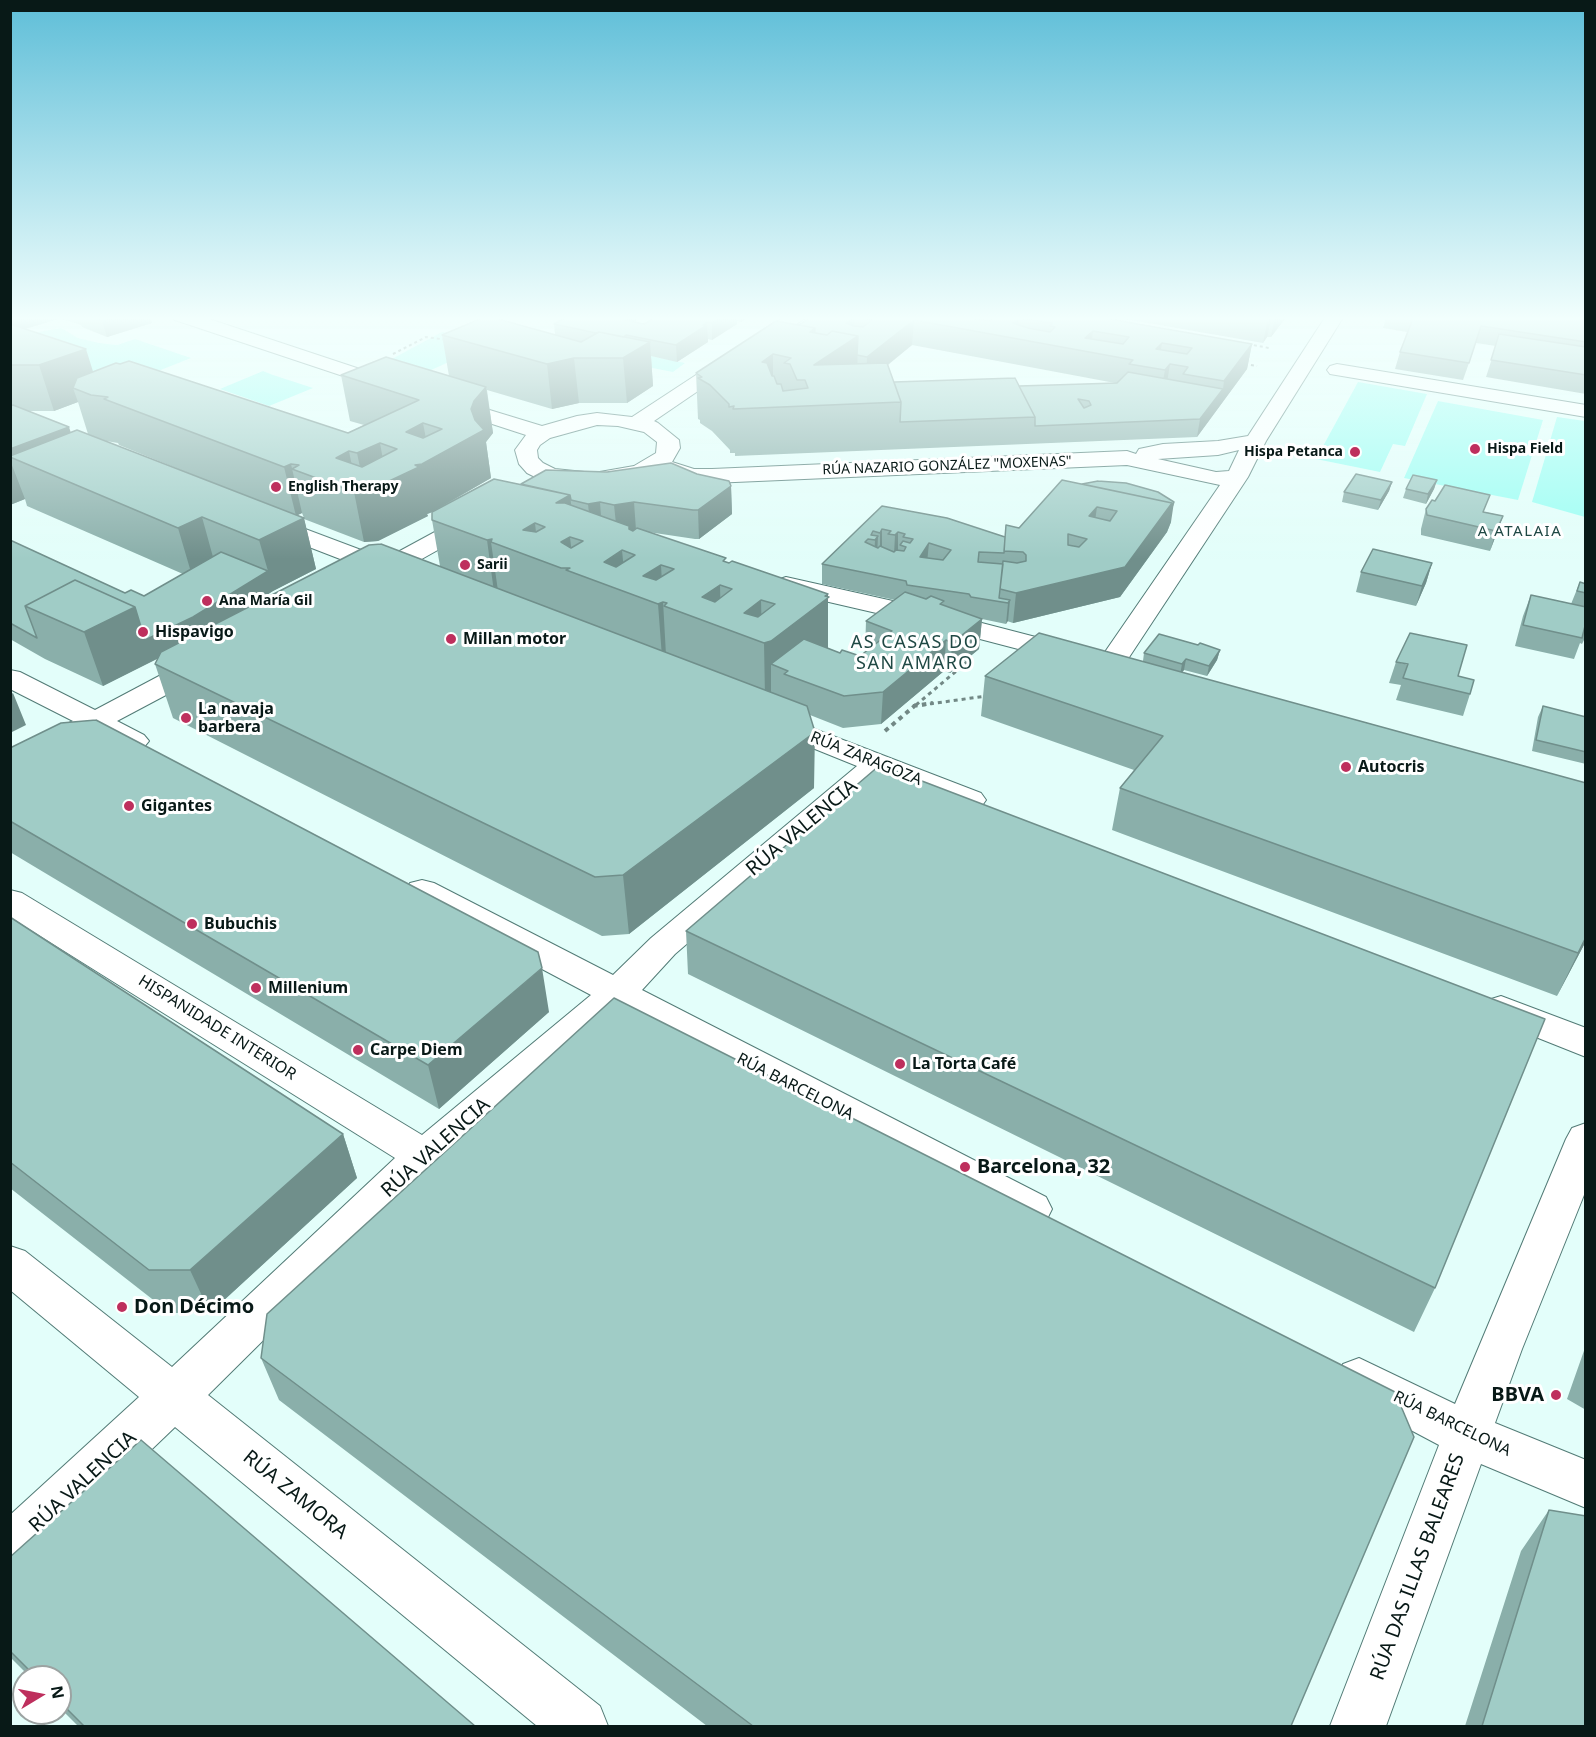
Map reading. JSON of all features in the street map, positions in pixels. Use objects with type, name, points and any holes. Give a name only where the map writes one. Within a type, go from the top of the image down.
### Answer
[{"type":"street","points":[[428,397],[542,433]]},
{"type":"street","points":[[637,423],[676,397]]},
{"type":"street","points":[[763,580],[915,614],[1121,668],[1283,397]]},
{"type":"street","points":[[1501,397],[1586,411]]},
{"type":"street","points":[[597,419],[637,423],[661,433],[668,440],[669,448],[666,456],[657,464],[640,472],[618,478],[540,481],[535,468],[527,459],[526,450],[531,441],[558,426],[597,419]]},
{"type":"street","points":[[1127,458],[1163,451],[1218,448],[1255,441]]},
{"type":"street","name":"RÚA NAZARIO GONZÁLEZ \"MOXENAS\"","points":[[657,464],[692,476],[712,476],[1127,458],[1216,479],[1237,477]]},
{"type":"street","points":[[250,516],[422,583]]},
{"type":"street","points":[[346,589],[490,516]]},
{"type":"street","points":[[10,766],[223,653]]},
{"type":"street","points":[[10,678],[163,756]]},
{"type":"street","name":"RÚA ZARAGOZA","points":[[745,711],[878,751],[999,812]]},
{"type":"street","name":"RÚA VALENCIA","points":[[10,1550],[424,1156],[617,993],[663,946],[878,751]]},
{"type":"street","name":"RÚA BARCELONA","points":[[395,877],[1064,1226]]},
{"type":"street","name":"HISPANIDADE INTERIOR","points":[[10,902],[424,1156]]},
{"type":"street","points":[[1473,998],[1586,1043]]},
{"type":"street","name":"RÚA DAS ILLAS BALEARES","points":[[1358,1726],[1499,1349],[1586,1139]]},
{"type":"street","name":"RÚA ZAMORA","points":[[10,1264],[580,1726]]},
{"type":"street","name":"RÚA BARCELONA","points":[[1329,1363],[1467,1435],[1586,1484]]},
{"type":"path","points":[[878,751],[912,706],[958,669]]},
{"type":"path","points":[[912,706],[991,695]]},
{"type":"shaded area","points":[[243,397],[291,397],[269,406]]},
{"type":"shaded area","points":[[1350,397],[1426,397],[1405,446],[1393,444],[1380,472],[1316,459]]},
{"type":"shaded area","name":"Hispa Field","points":[[1438,401],[1543,420],[1518,500],[1404,478]]},
{"type":"shaded area","points":[[1557,417],[1585,421],[1585,517],[1532,502]]},
{"type":"building","points":[[108,397],[239,397],[348,433],[419,400],[410,397],[477,397],[471,409],[475,420],[484,430],[422,464],[415,465],[419,467],[368,491],[354,492],[292,469],[299,465],[291,464],[284,467],[104,399]],"holes":[[[423,423],[442,429],[423,438],[406,432]],[[380,443],[397,449],[362,467],[336,458],[349,451],[357,453]]]},
{"type":"building","points":[[722,397],[899,397],[901,402],[733,409],[734,406],[729,407]]},
{"type":"building","points":[[899,397],[1025,397],[1035,417],[900,422]]},
{"type":"building","points":[[1025,397],[1217,397],[1200,419],[1035,426],[1035,417]],"holes":[[[1078,399],[1089,401],[1091,405],[1084,408]]]},
{"type":"building","points":[[13,405],[69,427],[10,449],[10,406]]},
{"type":"building","points":[[77,430],[304,518],[259,540],[202,517],[178,528],[10,457]]},
{"type":"building","points":[[671,463],[697,474],[729,481],[731,486],[698,510],[693,510],[634,502],[614,505],[600,502],[588,504],[571,500],[570,495],[521,484],[546,470],[607,472]]},
{"type":"building","points":[[1356,474],[1392,482],[1381,500],[1344,492]]},
{"type":"building","points":[[1413,475],[1437,480],[1428,494],[1406,489]]},
{"type":"building","points":[[494,479],[570,495],[556,503],[565,503],[629,526],[629,529],[633,531],[637,528],[726,558],[723,561],[729,563],[732,561],[828,594],[825,596],[829,597],[771,641],[764,643],[664,606],[667,603],[658,604],[566,570],[570,568],[561,568],[491,542],[492,539],[487,540],[432,520],[432,512]],"holes":[[[535,523],[545,527],[536,532],[523,530]],[[570,537],[583,541],[571,548],[561,542]],[[622,550],[635,555],[616,567],[604,562]],[[661,565],[674,569],[656,580],[643,576]],[[720,585],[732,589],[715,602],[702,597]],[[761,600],[775,604],[758,617],[744,613]]]},
{"type":"building","points":[[1062,480],[1172,503],[1125,567],[1016,593],[1000,589],[1003,561],[1017,563],[1026,561],[1026,555],[1023,552],[1004,551],[1006,525],[1019,528]],"holes":[[[1097,507],[1117,511],[1110,521],[1089,516]],[[1068,534],[1087,539],[1079,547],[1068,545]]]},
{"type":"building","points":[[1098,481],[1126,483],[1158,492],[1174,502],[1170,512],[1172,503],[1082,484]]},
{"type":"building","points":[[1445,485],[1490,495],[1483,512],[1503,516],[1496,531],[1427,515],[1426,509],[1432,500],[1435,501]]},
{"type":"building","points":[[882,506],[947,518],[1005,537],[1004,553],[979,552],[978,562],[1003,564],[999,598],[1010,600],[1008,603],[971,597],[969,594],[907,585],[906,581],[822,564]],"holes":[[[882,529],[891,531],[888,534],[895,535],[898,532],[905,534],[903,537],[913,539],[910,543],[903,541],[900,545],[906,547],[904,551],[894,552],[865,542],[868,539],[875,540],[878,536],[871,535],[873,531],[880,533]],[[929,543],[951,550],[943,560],[920,557]]]},
{"type":"building","points":[[10,540],[125,593],[131,590],[144,596],[221,552],[268,571],[193,617],[145,640],[135,607],[75,580],[25,606],[37,638],[10,623]]},
{"type":"building","points":[[381,544],[807,706],[815,732],[623,875],[595,877],[155,664],[161,652],[369,545]]},
{"type":"building","points":[[1373,549],[1432,563],[1422,586],[1361,572]]},
{"type":"building","points":[[75,580],[135,607],[84,632],[25,606]]},
{"type":"building","points":[[1580,582],[1586,584],[1586,593],[1577,591]]},
{"type":"building","points":[[905,592],[926,599],[931,596],[944,601],[940,604],[982,619],[952,643],[946,640],[883,692],[844,696],[784,674],[788,671],[771,664],[804,639],[840,653],[842,650],[860,656],[892,631],[866,621]]},
{"type":"building","points":[[1531,595],[1586,607],[1586,622],[1582,638],[1523,625]]},
{"type":"building","points":[[1039,633],[1586,783],[1586,937],[1578,953],[1120,788],[1163,736],[985,676]]},
{"type":"building","points":[[1410,633],[1467,645],[1458,676],[1474,680],[1470,694],[1403,678],[1408,664],[1396,662]]},
{"type":"building","points":[[1159,634],[1220,650],[1209,666],[1186,659],[1182,664],[1144,653]]},
{"type":"building","points":[[1543,706],[1586,717],[1586,752],[1536,740]]},
{"type":"building","points":[[96,720],[538,952],[542,968],[428,1065],[10,821],[10,748],[61,723]]},
{"type":"building","points":[[880,765],[1545,1019],[1435,1288],[686,931]]},
{"type":"building","points":[[10,917],[343,1134],[190,1270],[149,1270],[10,1162]]},
{"type":"building","points":[[614,998],[1395,1392],[1414,1437],[1291,1726],[753,1726],[261,1358],[267,1314]]},
{"type":"building","points":[[141,1440],[475,1726],[84,1726],[72,1714],[72,1665],[24,1665],[10,1651],[10,1557]]},
{"type":"building","points":[[1549,1510],[1586,1516],[1586,1726],[1482,1726]]},
{"type":"place","name":"Hispa Field","points":[[1475,449]]},
{"type":"place","name":"Hispa Petanca","points":[[1355,452]]},
{"type":"place","name":"English Therapy","points":[[276,487]]},
{"type":"place","name":"Sarii","points":[[465,565]]},
{"type":"place","name":"Ana María Gil","points":[[207,601]]},
{"type":"place","name":"Hispavigo","points":[[143,632]]},
{"type":"place","name":"Millan motor","points":[[451,639]]},
{"type":"place","name":"La navaja barbera","points":[[186,718]]},
{"type":"place","name":"Autocris","points":[[1346,767]]},
{"type":"place","name":"Gigantes","points":[[129,806]]},
{"type":"place","name":"Bubuchis","points":[[192,924]]},
{"type":"place","name":"Millenium","points":[[256,988]]},
{"type":"place","name":"Carpe Diem","points":[[358,1050]]},
{"type":"place","name":"La Torta Café","points":[[900,1064]]},
{"type":"place","name":"Barcelona, 32","points":[[965,1167]]},
{"type":"place","name":"Don Décimo","points":[[122,1307]]},
{"type":"place","name":"BBVA","points":[[1556,1395]]},
{"type":"district","name":"A ATALAIA","points":[[1520,532]]},
{"type":"district","name":"AS CASAS DO SAN AMARO","points":[[915,653]]}]
